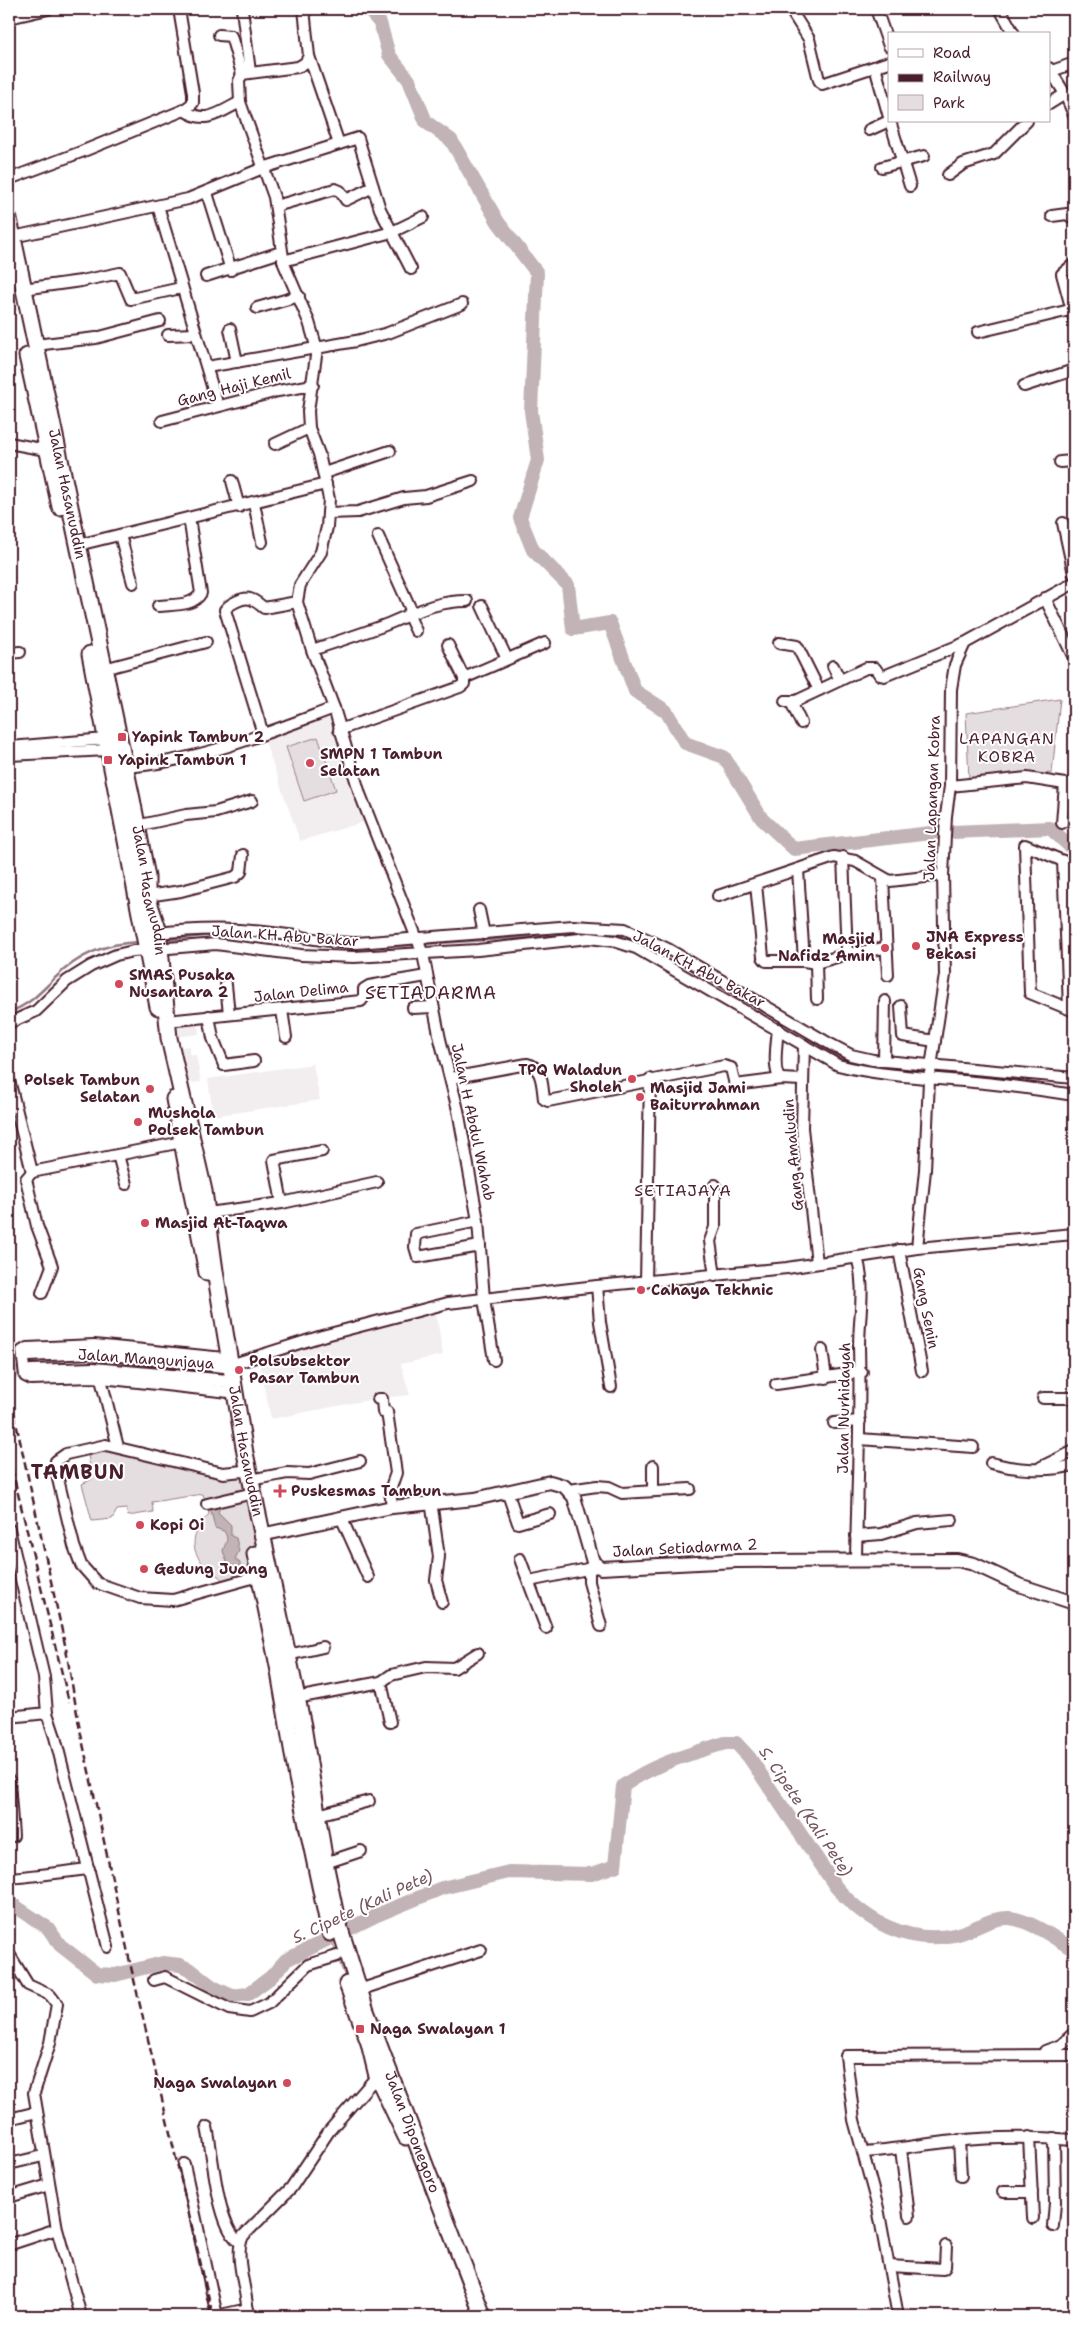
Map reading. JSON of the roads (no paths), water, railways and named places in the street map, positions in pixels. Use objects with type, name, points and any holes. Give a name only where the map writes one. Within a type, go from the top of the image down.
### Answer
[{"type":"highway","name":"Jalan Hasanuddin","points":[[9,219],[126,767],[147,877],[147,896],[158,934],[154,951],[174,1076],[194,1174],[246,1475],[245,1495],[259,1576],[339,1951]]},
{"type":"highway","name":"Jalan Hasanuddin","points":[[9,264],[46,450],[73,562],[107,744],[154,951],[167,1021],[182,1142],[208,1213],[228,1386],[246,1475],[288,1655],[318,1815],[330,1913]]},
{"type":"highway","name":"Jalan Diponegoro","points":[[339,1951],[473,2316]]},
{"type":"highway","name":"Jalan Diponegoro","points":[[384,2073],[484,2316]]},
{"type":"main road","name":"Jalan Mangunjaya","points":[[28,1355],[92,1352],[226,1363]]},
{"type":"main road","name":"Jalan Mangunjaya","points":[[31,1371],[94,1369],[228,1386]]},
{"type":"main road","points":[[261,1535],[392,1507],[475,1499],[550,1482],[569,1490]]},
{"type":"main road","name":"Jalan Setiadarma 2","points":[[569,1490],[580,1510],[593,1568],[736,1561],[963,1561],[1019,1585],[1074,1603]]},
{"type":"street","points":[[9,18],[48,9]]},
{"type":"street","points":[[9,178],[81,152],[184,110],[193,103],[179,9]]},
{"type":"street","points":[[242,9],[246,32],[246,73]]},
{"type":"street","points":[[304,9],[309,56],[339,144]]},
{"type":"street","points":[[790,9],[809,39],[819,80],[822,84],[888,62]]},
{"type":"street","points":[[876,9],[888,43]]},
{"type":"street","points":[[1000,9],[1009,32]]},
{"type":"street","points":[[219,35],[231,36],[246,32]]},
{"type":"street","points":[[231,36],[246,73]]},
{"type":"street","points":[[263,734],[225,610],[228,606],[247,599],[254,600],[264,608],[297,602],[300,585],[321,552],[327,527],[329,499],[324,473],[309,428],[308,411],[317,349],[299,296],[282,256],[276,206],[240,102],[238,81],[246,73],[298,67],[306,63],[309,56]]},
{"type":"street","points":[[1074,63],[1051,69],[1074,115]]},
{"type":"street","points":[[875,67],[888,113]]},
{"type":"street","points":[[1050,103],[1065,94]]},
{"type":"street","points":[[184,110],[194,118],[203,118],[240,102]]},
{"type":"street","points":[[869,130],[888,121]]},
{"type":"street","points":[[891,122],[910,186]]},
{"type":"street","points":[[948,175],[963,164],[994,154],[1026,122]]},
{"type":"street","points":[[12,237],[158,206],[207,193],[219,185],[263,168],[358,138],[373,188],[389,229],[411,269]]},
{"type":"street","points":[[882,167],[924,156]]},
{"type":"street","points":[[276,206],[335,189],[340,191],[346,200],[373,188]]},
{"type":"street","points":[[207,193],[232,270]]},
{"type":"street","points":[[158,206],[181,288],[218,406]]},
{"type":"street","points":[[1052,216],[1067,214],[1074,219]]},
{"type":"street","points":[[206,276],[282,256],[392,232],[423,217]]},
{"type":"street","points":[[978,332],[1072,314],[1071,294],[1062,274],[1074,264]]},
{"type":"street","points":[[23,289],[81,281],[120,273],[131,299],[181,288]]},
{"type":"street","points":[[257,308],[299,296]]},
{"type":"street","points":[[207,367],[317,349],[388,333],[462,304]]},
{"type":"street","points":[[35,345],[96,338],[160,321]]},
{"type":"street","points":[[230,329],[237,362]]},
{"type":"street","points":[[168,335],[196,334]]},
{"type":"street","points":[[1024,386],[1074,370]]},
{"type":"street","name":"Gang Haji Kemil","points":[[162,421],[278,390],[313,385]]},
{"type":"street","points":[[275,444],[309,428]]},
{"type":"street","points":[[9,443],[46,450]]},
{"type":"street","points":[[324,473],[390,452]]},
{"type":"street","points":[[1060,462],[1074,461]]},
{"type":"street","points":[[232,481],[239,506]]},
{"type":"street","points":[[328,513],[358,512],[404,498],[426,496],[473,481]]},
{"type":"street","points":[[78,545],[326,484]]},
{"type":"street","points":[[254,503],[262,542]]},
{"type":"street","points":[[158,606],[192,602],[197,600],[201,593],[189,518]]},
{"type":"street","points":[[1064,523],[1074,574]]},
{"type":"street","points":[[120,535],[133,584]]},
{"type":"street","points":[[378,536],[416,631]]},
{"type":"street","points":[[801,723],[788,701],[819,690],[857,671],[872,667],[880,675],[884,676],[965,643],[1074,583]]},
{"type":"street","points":[[1045,598],[1074,658]]},
{"type":"street","points":[[312,650],[447,601],[467,601]]},
{"type":"street","name":"Jalan H Abdul Wahab","points":[[297,602],[312,650],[334,708],[368,817],[419,945],[451,1078],[478,1221],[484,1299],[494,1360]]},
{"type":"street","points":[[482,606],[508,660]]},
{"type":"street","points":[[104,669],[206,642]]},
{"type":"street","points":[[464,678],[545,643]]},
{"type":"street","points":[[779,643],[797,646],[819,690]]},
{"type":"street","name":"Jalan Lapangan Kobra","points":[[917,1248],[926,1170],[929,1080],[945,975],[943,875],[946,816],[950,786],[951,690],[957,657],[965,643]]},
{"type":"street","points":[[340,730],[464,684],[464,678],[448,645]]},
{"type":"street","points":[[9,653],[20,652]]},
{"type":"street","points":[[833,666],[840,680]]},
{"type":"street","points":[[126,767],[170,761],[263,734],[334,708]]},
{"type":"street","points":[[10,751],[107,744]]},
{"type":"street","points":[[950,786],[1027,778],[1070,784],[1062,823]]},
{"type":"street","points":[[136,826],[186,815],[216,812],[252,801]]},
{"type":"street","points":[[1063,861],[1071,1009],[1033,995],[1029,990],[1024,848],[1026,844],[1063,861],[1074,870]]},
{"type":"street","points":[[147,896],[181,891],[235,877],[241,872],[243,855]]},
{"type":"street","points":[[718,896],[798,870],[824,859],[843,857],[855,861],[890,881],[943,875]]},
{"type":"street","points":[[843,857],[847,954]]},
{"type":"street","points":[[798,870],[804,961]]},
{"type":"street","points":[[883,878],[885,948],[888,976]]},
{"type":"street","points":[[756,884],[764,960],[816,963],[847,954],[885,948]]},
{"type":"street","points":[[479,910],[484,934]]},
{"type":"street","points":[[158,934],[188,929],[229,929],[357,943],[419,945],[484,934],[573,926],[625,929],[668,949],[830,1044],[852,1054],[884,1061],[1074,1078]]},
{"type":"street","name":"Jalan KH Abu Bakar","points":[[9,1022],[36,1011],[67,981],[98,962],[126,952],[216,944],[325,956],[354,957],[419,945],[589,938],[614,941],[636,948],[838,1065],[861,1071],[929,1080],[993,1084],[1074,1095]]},
{"type":"street","points":[[816,963],[817,998]]},
{"type":"street","name":"Jalan Delima","points":[[167,1021],[361,1000],[364,997],[364,989],[369,986],[426,976]]},
{"type":"street","points":[[226,985],[229,1014]]},
{"type":"street","points":[[884,1061],[885,1001]]},
{"type":"street","points":[[901,1006],[902,1032],[905,1038],[935,1041]]},
{"type":"street","points":[[413,1008],[433,1007]]},
{"type":"street","points":[[282,1010],[286,1037]]},
{"type":"street","points":[[209,1016],[213,1038],[224,1065],[254,1061]]},
{"type":"street","points":[[778,1029],[776,1073],[781,1079]]},
{"type":"street","name":"Gang Amaludin","points":[[804,1045],[802,1128],[817,1263]]},
{"type":"street","points":[[451,1078],[528,1064],[535,1066],[539,1070],[544,1099],[548,1101],[650,1079],[724,1066],[731,1068],[735,1085],[781,1079],[802,1080]]},
{"type":"street","points":[[646,1282],[650,1079]]},
{"type":"street","points":[[9,1080],[32,1172]]},
{"type":"street","points":[[42,1293],[52,1266],[37,1226],[26,1179],[32,1172],[182,1142]]},
{"type":"street","points":[[282,1203],[274,1160],[322,1151]]},
{"type":"street","points":[[118,1155],[126,1184]]},
{"type":"street","points":[[208,1213],[282,1203],[377,1182]]},
{"type":"street","points":[[715,1185],[715,1227],[710,1241],[715,1276]]},
{"type":"street","points":[[478,1221],[416,1234],[414,1247],[418,1257],[480,1246]]},
{"type":"street","points":[[228,1386],[101,1378],[27,1378],[22,1366],[22,1351],[27,1348],[94,1345],[226,1363],[448,1303],[597,1286],[715,1276],[917,1248],[1074,1234]]},
{"type":"street","name":"Gang Senin","points":[[899,1250],[922,1371]]},
{"type":"street","name":"Jalan Nurhidayah","points":[[856,1560],[862,1372],[859,1348],[863,1284],[857,1257]]},
{"type":"street","points":[[597,1286],[600,1322],[611,1387]]},
{"type":"street","points":[[822,1350],[826,1378]]},
{"type":"street","points":[[776,1384],[862,1372]]},
{"type":"street","points":[[101,1378],[118,1447]]},
{"type":"street","points":[[1043,1398],[1074,1398]]},
{"type":"street","points":[[378,1399],[382,1399],[383,1412],[387,1412],[396,1472],[390,1490],[392,1507]]},
{"type":"street","points":[[834,1423],[860,1421]]},
{"type":"street","points":[[859,1439],[973,1447]]},
{"type":"street","points":[[259,1576],[173,1600],[140,1598],[110,1589],[91,1578],[81,1565],[74,1546],[58,1479],[56,1461],[66,1454],[106,1445],[223,1473],[246,1475],[309,1474],[360,1461]]},
{"type":"street","points":[[1036,1469],[1074,1451]]},
{"type":"street","points":[[991,1463],[1014,1468],[1036,1469],[1060,1469],[1074,1465]]},
{"type":"street","points":[[653,1466],[653,1490]]},
{"type":"street","points":[[569,1490],[597,1486],[609,1487],[622,1493],[690,1489]]},
{"type":"street","points":[[507,1492],[518,1523],[550,1514]]},
{"type":"street","points":[[207,1504],[245,1495]]},
{"type":"street","points":[[431,1502],[439,1557],[436,1580],[442,1602]]},
{"type":"street","points":[[341,1517],[368,1577]]},
{"type":"street","points":[[856,1536],[881,1534],[917,1523],[952,1520]]},
{"type":"street","points":[[9,1529],[44,1677],[47,1713],[55,1737],[108,1947]]},
{"type":"street","points":[[520,1558],[546,1628]]},
{"type":"street","points":[[529,1581],[593,1568],[589,1582],[601,1626]]},
{"type":"street","points":[[288,1655],[323,1647]]},
{"type":"street","points":[[296,1698],[381,1682],[392,1675],[426,1667],[454,1668],[478,1653]]},
{"type":"street","points":[[381,1682],[390,1722]]},
{"type":"street","points":[[9,1717],[47,1713]]},
{"type":"street","points":[[9,1780],[13,1836]]},
{"type":"street","points":[[318,1815],[369,1801]]},
{"type":"street","points":[[325,1863],[361,1851]]},
{"type":"street","points":[[9,1878],[41,1876],[51,1872],[89,1869]]},
{"type":"street","points":[[355,1992],[481,1950]]},
{"type":"street","points":[[154,1980],[165,1977],[229,2009],[250,2012],[269,2002],[308,1966],[339,1951]]},
{"type":"street","points":[[9,1954],[28,1985],[50,1994],[56,2004],[50,2044],[34,2092],[57,2229],[81,2316]]},
{"type":"street","points":[[1039,2053],[1061,2045],[1074,2033]]},
{"type":"street","points":[[898,2316],[878,2208],[852,2109],[846,2056],[1074,2054]]},
{"type":"street","points":[[184,2164],[216,2316],[248,2313],[240,2256],[240,2242],[246,2231],[290,2188],[329,2131],[384,2073]]},
{"type":"street","points":[[9,2119],[37,2112]]},
{"type":"street","points":[[207,2127],[214,2180],[232,2236],[240,2242]]},
{"type":"street","points":[[863,2152],[901,2149],[959,2140],[1029,2138],[1074,2140]]},
{"type":"street","points":[[1029,2138],[1034,2218]]},
{"type":"street","points":[[1053,2226],[1055,2202],[1054,2138]]},
{"type":"street","points":[[959,2140],[961,2176]]},
{"type":"street","points":[[901,2149],[909,2216]]},
{"type":"street","points":[[9,2164],[44,2156]]},
{"type":"street","points":[[9,2197],[49,2185]]},
{"type":"street","points":[[1004,2192],[1032,2192]]},
{"type":"street","points":[[14,2243],[57,2229]]},
{"type":"street","points":[[888,2266],[943,2269],[945,2267],[946,2246]]},
{"type":"waterway","points":[[368,9],[380,23],[389,55],[409,80],[426,122],[451,140],[498,222],[537,273],[531,411],[538,460],[520,518],[533,550],[568,585],[573,629],[610,623],[635,691],[666,711],[685,743],[724,757],[762,819],[794,849],[939,832]]},
{"type":"waterway","points":[[952,832],[1050,828],[1074,850]]},
{"type":"waterway","points":[[422,944],[582,934]]},
{"type":"waterway","points":[[597,934],[632,940],[650,947],[685,964],[733,993]]},
{"type":"waterway","points":[[167,940],[212,935],[263,937]]},
{"type":"waterway","points":[[288,940],[345,947]]},
{"type":"waterway","points":[[9,1012],[39,994],[64,970],[83,956],[115,945],[139,942]]},
{"type":"waterway","points":[[377,946],[417,945]]},
{"type":"waterway","points":[[761,1009],[843,1059],[863,1066]]},
{"type":"waterway","points":[[874,1067],[925,1071]]},
{"type":"waterway","name":"S. Cipete (Kali Pete)","points":[[9,1902],[48,1928],[60,1945],[97,1974],[115,1975],[163,1963],[180,1965],[191,1970],[213,1987],[232,1996],[248,1994],[271,1977],[286,1960],[377,1915],[442,1888],[509,1872],[592,1874],[615,1866],[623,1786],[672,1760],[725,1743],[736,1743],[749,1757],[836,1887],[860,1910],[874,1920],[889,1928],[905,1933],[937,1937],[968,1931],[1002,1918],[1017,1919],[1034,1926],[1074,1950]]},
{"type":"tunnel","points":[[9,1356],[28,1355]]},
{"type":"tunnel","points":[[9,1373],[31,1371]]},
{"type":"railway","points":[[9,1391],[66,1649],[79,1725],[131,1967],[213,2316]]},
{"type":"railway","points":[[9,1457],[69,1702]]},
{"type":"place","name":"Yapink Tambun 2","points":[[122,737]]},
{"type":"place","name":"Yapink Tambun 1","points":[[108,760]]},
{"type":"place","name":"SMPN 1 Tambun Selatan","points":[[310,763]]},
{"type":"place","name":"JNA Express Bekasi","points":[[916,946]]},
{"type":"place","name":"Masjid Nafidz Amin","points":[[885,948]]},
{"type":"place","name":"SMAS Pusaka Nusantara 2","points":[[119,984]]},
{"type":"place","name":"TPQ Waladun Sholeh","points":[[632,1079]]},
{"type":"place","name":"Polsek Tambun Selatan","points":[[150,1089]]},
{"type":"place","name":"Masjid Jami Baiturrahman","points":[[640,1097]]},
{"type":"place","name":"Mushola Polsek Tambun","points":[[138,1122]]},
{"type":"place","name":"Masjid At-Taqwa","points":[[145,1223]]},
{"type":"place","name":"Cahaya Tekhnic","points":[[641,1290]]},
{"type":"place","name":"Polsubsektor Pasar Tambun","points":[[239,1370]]},
{"type":"place","name":"Puskesmas Tambun","points":[[280,1491]]},
{"type":"place","name":"Kopi Oi","points":[[140,1525]]},
{"type":"place","name":"Gedung Juang","points":[[144,1569]]},
{"type":"place","name":"Naga Swalayan 1","points":[[360,2029]]},
{"type":"place","name":"Naga Swalayan","points":[[287,2083]]},
{"type":"district","name":"LAPANGAN KOBRA","points":[[1007,747]]},
{"type":"district","name":"SETIADARMA","points":[[431,993]]},
{"type":"district","name":"SETIAJAYA","points":[[683,1190]]},
{"type":"district","name":"TAMBUN","points":[[78,1472]]}]
